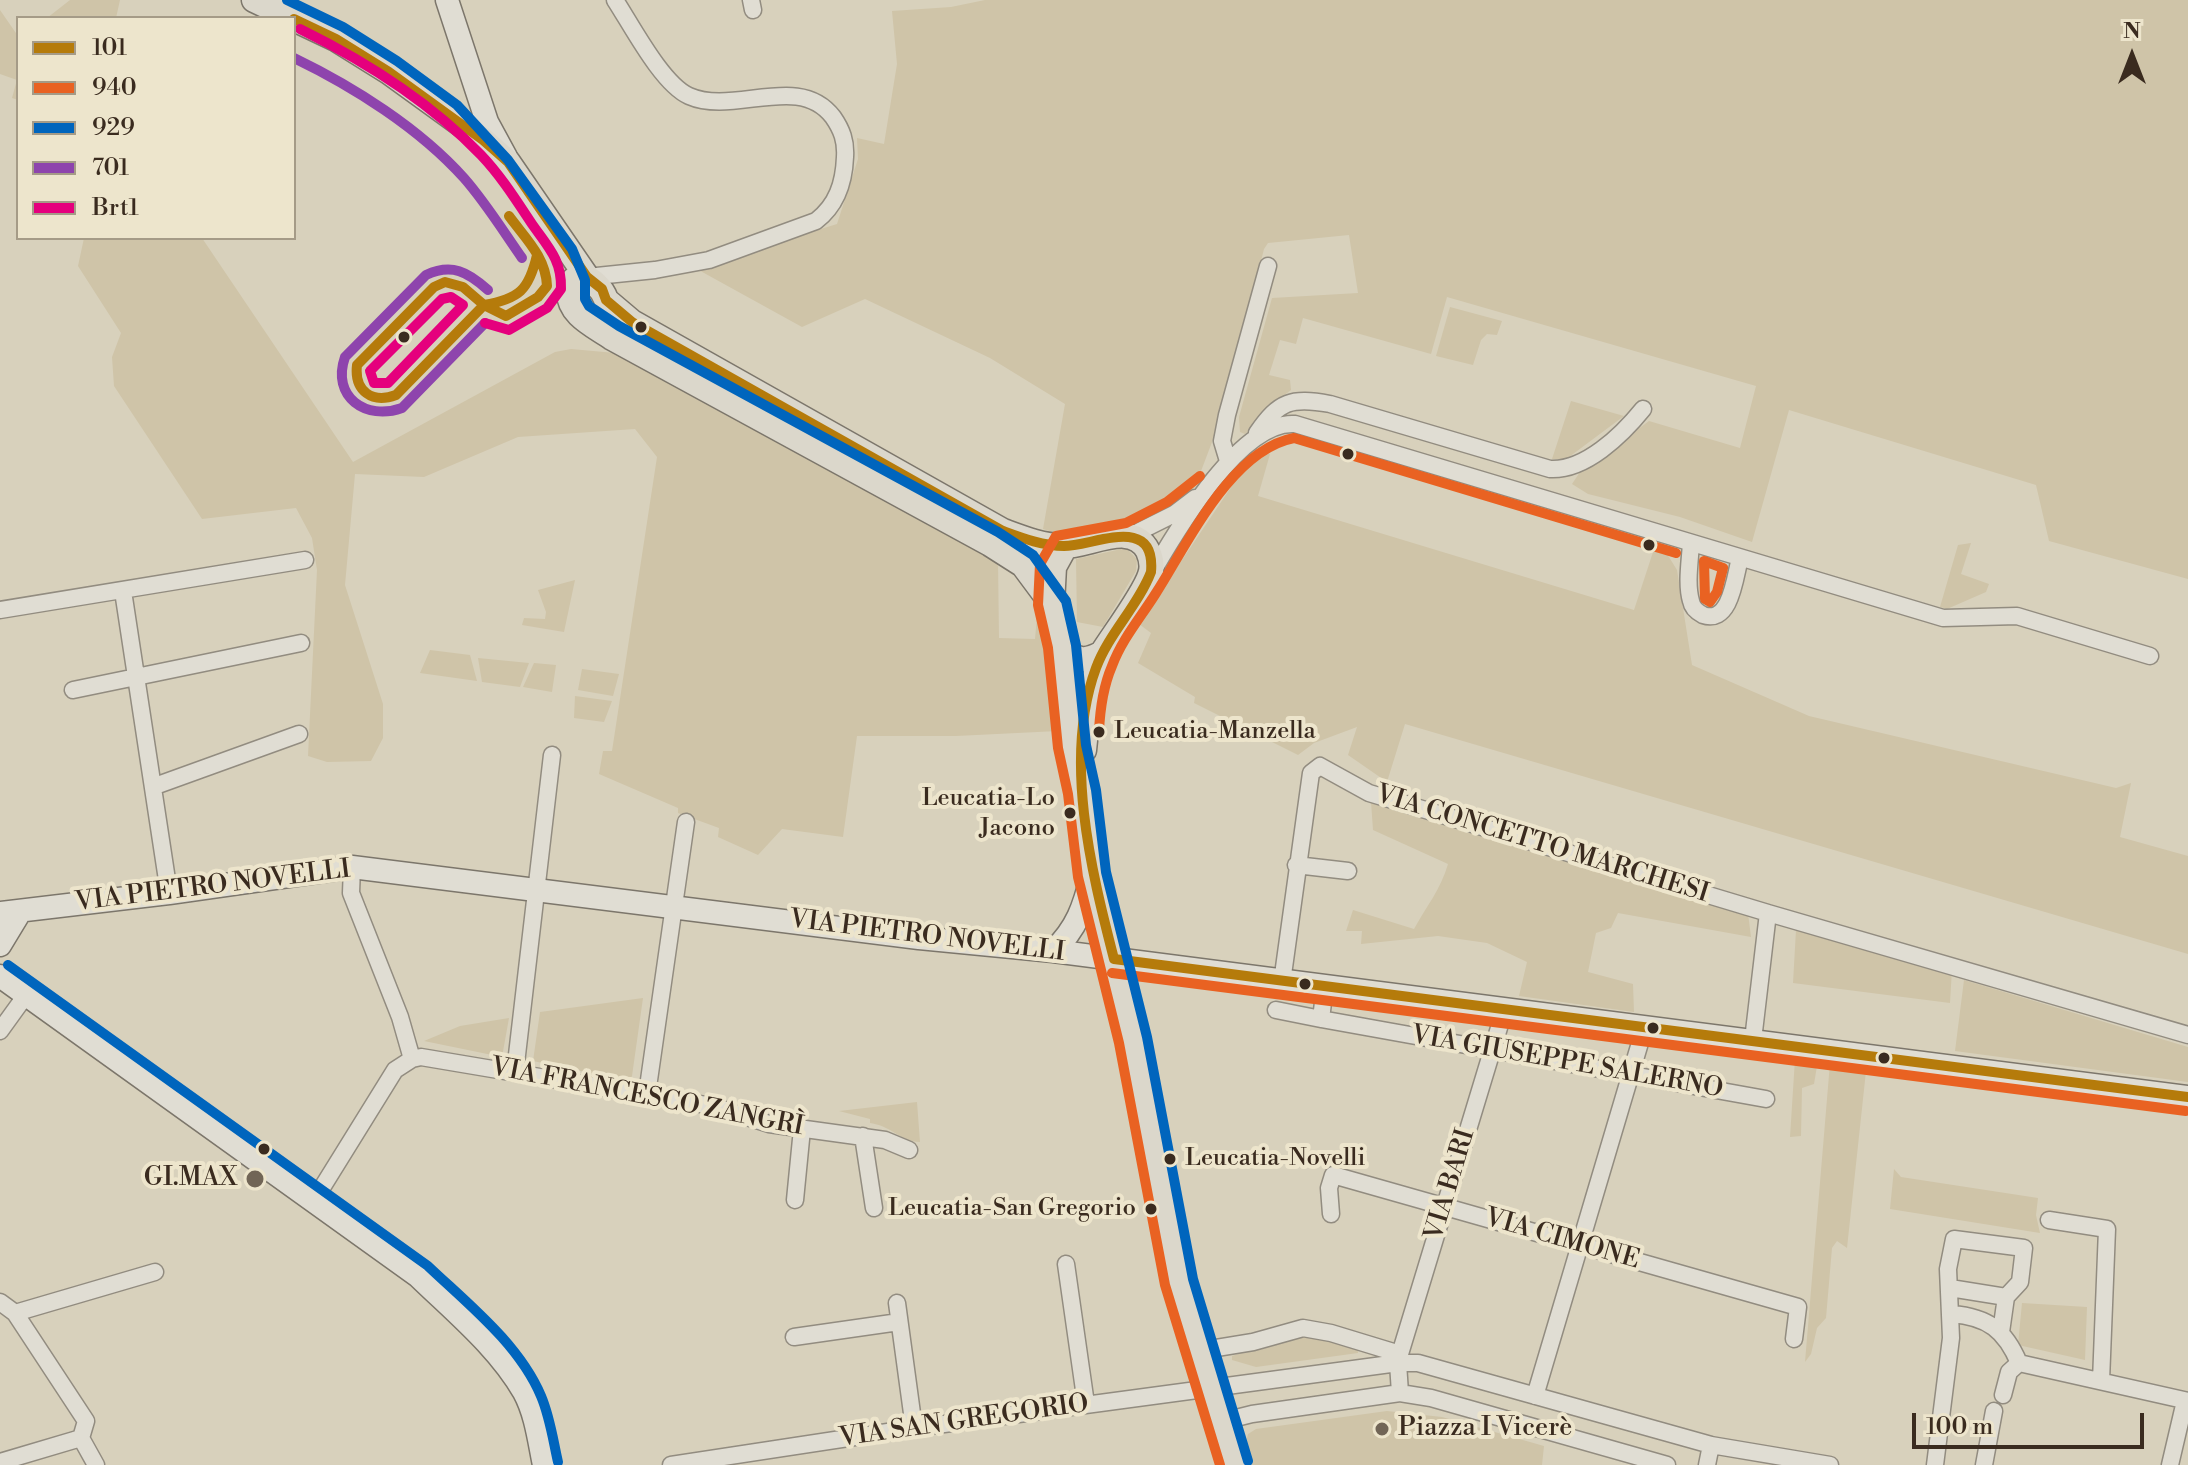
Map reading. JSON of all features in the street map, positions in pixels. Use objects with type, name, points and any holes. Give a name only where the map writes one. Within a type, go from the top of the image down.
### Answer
[{"type":"main road","points":[[254,0],[288,16]]},
{"type":"main road","points":[[447,0],[487,122],[579,280]]},
{"type":"main road","points":[[296,20],[336,39],[389,72],[508,162]]},
{"type":"main road","points":[[447,115],[497,168],[579,280],[602,289],[608,308],[606,316],[599,322],[590,322]]},
{"type":"main road","points":[[579,280],[571,303],[579,316],[612,338],[990,544],[1023,565],[1052,604]]},
{"type":"main road","points":[[606,300],[632,322],[1003,531],[1035,542],[1065,547],[1130,536],[1147,548],[1152,564],[1150,576],[1102,653],[1086,714],[1082,792]]},
{"type":"main road","points":[[1065,547],[1054,567],[1052,604],[1062,646],[1072,747],[1082,792],[1092,875],[1133,1040],[1179,1282],[1235,1465]]},
{"type":"main road","points":[[1062,646],[1072,657],[1081,661],[1102,653]]},
{"type":"main road","name":"VIA PIETRO NOVELLI","points":[[10,912],[352,867],[919,938],[1053,951],[2188,1097]]},
{"type":"main road","points":[[1053,951],[1067,939],[1080,918],[1092,875]]},
{"type":"main road","points":[[0,945],[10,912]]},
{"type":"main road","points":[[0,976],[315,1199],[418,1276],[485,1343],[525,1394],[544,1465]]},
{"type":"street","points":[[579,280],[709,260],[816,221],[830,210],[836,200],[845,166],[846,143],[839,126],[828,111],[811,99],[796,95],[725,103],[686,95],[671,84],[615,0]]},
{"type":"street","points":[[1228,461],[1222,441],[1227,415],[1268,266]]},
{"type":"street","points":[[1254,438],[1279,407],[1292,401],[1313,401],[1561,470],[1590,456],[1611,441],[1629,427],[1643,409]]},
{"type":"street","points":[[1295,424],[1298,412],[1313,401]]},
{"type":"street","points":[[1150,576],[1169,543],[1228,461],[1254,438],[1276,426],[1295,424],[1943,618],[2017,616],[2150,656]]},
{"type":"street","points":[[1130,536],[1174,514],[1209,487]]},
{"type":"street","points":[[1691,543],[1690,599],[1694,609],[1702,614],[1713,616],[1723,612],[1740,558]]},
{"type":"street","points":[[0,610],[305,560]]},
{"type":"street","points":[[123,591],[169,893]]},
{"type":"street","points":[[73,690],[301,643]]},
{"type":"street","points":[[155,786],[299,734]]},
{"type":"street","points":[[515,1072],[552,755]]},
{"type":"street","name":"VIA CONCETTO MARCHESI","points":[[1296,865],[1311,773],[1320,766],[1369,793],[2188,1035]]},
{"type":"street","points":[[647,1094],[686,822]]},
{"type":"street","points":[[1282,982],[1296,865],[1348,871]]},
{"type":"street","points":[[315,1199],[395,1070],[412,1059],[400,1017],[351,893],[352,867]]},
{"type":"street","points":[[1753,1040],[1768,913]]},
{"type":"street","points":[[1321,1019],[1325,986]]},
{"type":"street","points":[[0,1031],[26,995]]},
{"type":"street","name":"VIA BARI","points":[[1399,1358],[1505,1008]]},
{"type":"street","name":"VIA GIUSEPPE SALERNO","points":[[1276,1010],[1766,1099]]},
{"type":"street","points":[[1535,1396],[1645,1026]]},
{"type":"street","name":"VIA FRANCESCO ZANGRÌ","points":[[412,1059],[433,1057],[647,1094],[712,1106],[769,1124],[885,1140],[909,1150]]},
{"type":"street","name":"VIA FRANCESCO ZANGRÌ","points":[[795,1200],[802,1129]]},
{"type":"street","points":[[863,1136],[874,1208]]},
{"type":"street","name":"VIA CIMONE","points":[[1331,1214],[1329,1188],[1333,1175],[1798,1307],[1794,1339]]},
{"type":"street","points":[[2049,1220],[2107,1229],[2101,1381]]},
{"type":"street","points":[[1935,1465],[1951,1338],[1948,1269],[1954,1239],[2024,1248],[2020,1282],[2006,1297],[2001,1332]]},
{"type":"street","points":[[1066,1264],[1086,1404]]},
{"type":"street","points":[[15,1313],[155,1272]]},
{"type":"street","points":[[1950,1288],[2006,1297]]},
{"type":"street","points":[[0,1302],[15,1313],[86,1421],[81,1438],[96,1465]]},
{"type":"street","points":[[897,1303],[914,1428]]},
{"type":"street","points":[[1952,1314],[1978,1319],[2001,1332],[2019,1363]]},
{"type":"street","points":[[794,1337],[899,1322]]},
{"type":"street","points":[[1198,1351],[1253,1342],[1303,1328],[1331,1333],[1399,1358],[1711,1445],[1830,1465]]},
{"type":"street","points":[[1399,1358],[1400,1393]]},
{"type":"street","name":"VIA SAN GREGORIO","points":[[673,1465],[914,1428],[1210,1389],[1399,1358]]},
{"type":"street","points":[[2019,1363],[2186,1401],[2170,1465]]},
{"type":"street","points":[[2003,1395],[2009,1372],[2019,1363]]},
{"type":"street","points":[[1220,1422],[1252,1414],[1400,1393],[1431,1398],[1667,1465]]},
{"type":"street","points":[[1984,1465],[1994,1411]]},
{"type":"street","points":[[0,1462],[81,1438]]},
{"type":"street","points":[[1707,1465],[1711,1445]]},
{"type":"shaded area","points":[[70,0],[120,0],[116,16],[50,16]]},
{"type":"shaded area","points":[[985,0],[2188,0],[2188,579],[2049,541],[2036,485],[1789,410],[1752,542],[1680,517],[1588,494],[1572,484],[1580,472],[1649,421],[1740,448],[1756,386],[1447,297],[1431,354],[1303,318],[1296,344],[1280,340],[1269,375],[1290,380],[1291,390],[1245,434],[1240,432],[1239,417],[1272,298],[1358,293],[1349,235],[1268,243],[1264,249],[1223,413],[1195,487],[1164,508],[1122,524],[1079,533],[1043,529],[1065,404],[990,358],[865,299],[802,327],[695,268],[837,224],[858,159],[857,138],[884,144],[897,64],[892,11],[951,7]]},
{"type":"shaded area","points":[[0,10],[16,33],[16,80],[0,74]]},
{"type":"shaded area","points":[[84,240],[203,240],[353,462],[555,352],[571,349],[615,353],[998,561],[999,638],[1035,639],[1037,617],[1043,616],[1048,634],[1058,731],[956,736],[857,736],[843,837],[782,829],[758,855],[718,837],[719,828],[678,813],[678,808],[599,774],[603,751],[612,751],[657,457],[635,429],[518,437],[424,477],[355,474],[345,585],[383,704],[383,738],[371,761],[327,762],[308,756],[317,570],[312,538],[296,508],[202,519],[114,386],[112,357],[121,333],[78,266]]},
{"type":"shaded area","points":[[1450,307],[1502,321],[1497,335],[1487,334],[1481,340],[1473,365],[1436,356]]},
{"type":"shaded area","points":[[1571,401],[1624,416],[1565,460],[1552,459]]},
{"type":"shaded area","points":[[1256,450],[1270,454],[1258,496],[1634,610],[1655,546],[1664,549],[1677,570],[1692,665],[1809,716],[2116,788],[2131,783],[2120,837],[2188,856],[2188,954],[1405,724],[1387,782],[1348,755],[1357,727],[1314,743],[1298,755],[1194,703],[1195,697],[1138,663],[1151,633],[1139,624]]},
{"type":"shaded area","points":[[1971,543],[1961,574],[1989,584],[1986,592],[1947,609],[1940,607],[1958,545]]},
{"type":"shaded area","points":[[1126,548],[1137,559],[1136,571],[1103,627],[1077,622],[1076,559]]},
{"type":"shaded area","points":[[575,580],[564,632],[522,625],[524,618],[545,619],[546,612],[538,590]]},
{"type":"shaded area","points":[[430,650],[470,655],[477,681],[420,673]]},
{"type":"shaded area","points":[[478,658],[529,663],[520,687],[482,682]]},
{"type":"shaded area","points":[[534,663],[556,665],[552,692],[523,687]]},
{"type":"shaded area","points":[[582,669],[619,674],[613,696],[578,690]]},
{"type":"shaded area","points":[[575,696],[612,701],[604,722],[574,718]]},
{"type":"shaded area","points":[[1371,802],[1748,913],[1751,937],[1618,913],[1611,928],[1596,933],[1588,972],[1633,984],[1634,1012],[1519,996],[1527,962],[1487,943],[1438,936],[1361,944],[1362,931],[1346,931],[1353,910],[1414,929],[1448,864],[1373,830]]},
{"type":"shaded area","points":[[1796,930],[1952,969],[1950,1003],[1793,983]]},
{"type":"shaded area","points":[[1964,980],[2188,1047],[2188,1082],[1955,1051]]},
{"type":"shaded area","points":[[643,998],[629,1081],[533,1061],[540,1012]]},
{"type":"shaded area","points":[[509,1018],[502,1057],[424,1041],[460,1026]]},
{"type":"shaded area","points":[[1795,1059],[1818,1060],[1814,1084],[1802,1088],[1801,1136],[1790,1137]]},
{"type":"shaded area","points":[[1830,1063],[1866,1071],[1847,1248],[1837,1241],[1832,1248],[1826,1318],[1817,1328],[1811,1354],[1805,1362]]},
{"type":"shaded area","points":[[917,1102],[920,1142],[870,1123],[870,1119],[839,1111]]},
{"type":"shaded area","points":[[1894,1169],[1901,1177],[2038,1198],[2036,1215],[2040,1233],[1890,1209]]},
{"type":"shaded area","points":[[2022,1303],[2087,1307],[2085,1360],[2018,1345]]},
{"type":"shaded area","points":[[1294,1335],[1311,1336],[1358,1349],[1358,1353],[1256,1367],[1232,1360],[1232,1356]]},
{"type":"shaded area","name":"Piazza I Vicerè","points":[[1387,1411],[1442,1417],[1544,1446],[1542,1465],[1252,1465],[1245,1446],[1248,1434],[1256,1429]]},
{"type":"transit line","name":"929","points":[[287,0],[343,27],[397,61],[457,105],[508,160],[572,249],[585,280],[585,299],[589,306],[619,326],[998,532],[1033,555],[1066,601],[1076,645],[1086,745],[1096,790],[1106,872],[1147,1037],[1193,1279],[1248,1461]]},
{"type":"transit line","name":"101","points":[[296,20],[336,39],[389,72],[483,140],[508,162],[587,277],[602,289],[606,300],[632,322],[1003,531],[1056,546],[1120,537],[1144,543],[1150,554],[1151,572],[1096,668],[1086,702],[1082,738],[1081,776],[1089,851],[1114,959],[2188,1097]]},
{"type":"transit line","name":"Brt1","points":[[300,29],[396,84],[462,136],[495,171],[548,247],[559,270],[561,289],[547,308],[509,330],[485,323]]},
{"type":"transit line","name":"701","points":[[296,59],[385,110],[427,142],[472,188],[522,258]]},
{"type":"transit line","name":"101","points":[[484,305],[506,316],[538,297],[547,286],[539,257],[509,216]]},
{"type":"transit line","name":"101","points":[[484,305],[506,300],[521,291],[530,277],[537,255]]},
{"type":"transit line","name":"701","points":[[485,323],[402,408],[389,411],[364,408],[347,394],[342,371],[345,357],[426,275],[435,271],[459,271],[488,290]]},
{"type":"transit line","name":"101","points":[[445,282],[463,287],[484,305],[396,395],[379,398],[366,393],[358,382],[357,365],[434,287],[445,282]]},
{"type":"transit line","name":"Brt1","points":[[451,297],[463,305],[388,383],[374,383],[370,371],[442,299],[451,297]]},
{"type":"transit line","name":"940","points":[[1099,732],[1104,690],[1116,656],[1197,525],[1213,501],[1250,460],[1271,446],[1294,438],[1676,553]]},
{"type":"transit line","name":"940","points":[[1200,476],[1167,502],[1126,523],[1056,536],[1040,564],[1038,605],[1048,648],[1058,748],[1068,794],[1078,877],[1119,1043],[1165,1285],[1220,1465]]},
{"type":"transit line","name":"940","points":[[1704,561],[1723,568],[1717,592],[1710,602],[1705,599],[1704,561]]},
{"type":"transit line","name":"929","points":[[8,965],[428,1266],[491,1326],[520,1359],[544,1404],[558,1462]]},
{"type":"transit line","name":"940","points":[[1112,973],[2186,1111]]},
{"type":"place","name":"Leucatia-Manzella","points":[[1099,732]]},
{"type":"place","name":"Leucatia-Lo Jacono","points":[[1070,813]]},
{"type":"place","name":"Leucatia-Novelli","points":[[1170,1159]]},
{"type":"place","name":"GI.MAX","points":[[255,1179]]},
{"type":"place","name":"Leucatia-San Gregorio","points":[[1151,1209]]},
{"type":"place","name":"Piazza I Vicerè","points":[[1382,1429]]}]
